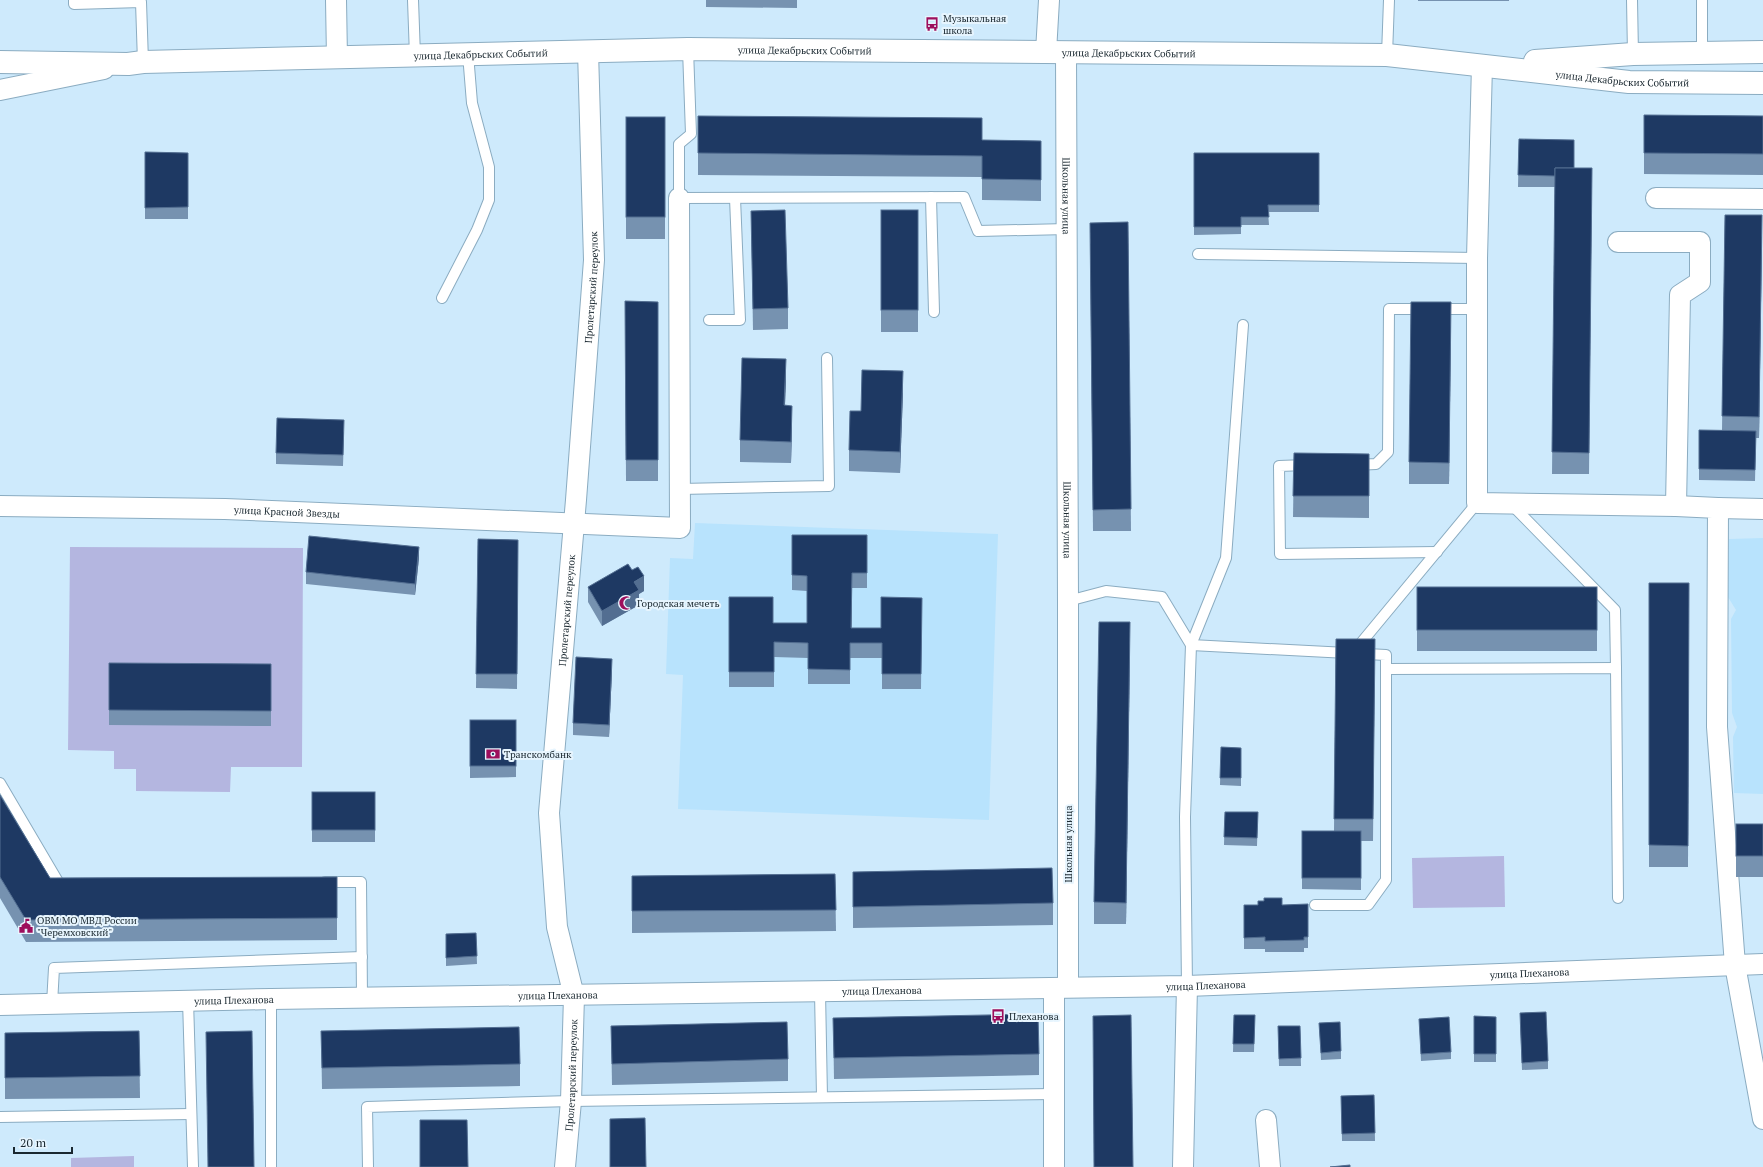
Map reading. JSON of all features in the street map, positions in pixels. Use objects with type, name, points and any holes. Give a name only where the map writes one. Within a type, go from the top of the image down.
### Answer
[{"type":"street","points":[[336,0],[337,58]]},
{"type":"street","name":"Школьная улица","points":[[1049,0],[1056,52],[1067,229],[1068,601],[1061,987],[1053,1094],[1054,1167]]},
{"type":"street","name":"улица Декабрьских Событий","points":[[0,62],[135,63],[688,49],[1387,55],[1629,82],[1763,83]]},
{"type":"street","name":"Пролетарский переулок","points":[[565,1167],[571,1101],[574,996],[557,927],[549,813],[574,524],[594,260],[588,51]]},
{"type":"street","name":"улица Декабрьских Событий","points":[[1482,65],[1633,54],[1763,52]]},
{"type":"street","name":"улица Декабрьских Событий","points":[[0,90],[135,63]]},
{"type":"street","points":[[1482,65],[1477,258],[1477,503],[1763,509]]},
{"type":"street","points":[[679,198],[680,489]]},
{"type":"street","points":[[1656,198],[1763,199]]},
{"type":"street","points":[[1618,242],[1700,242],[1700,282],[1680,295],[1676,506]]},
{"type":"street","name":"улица Красной Звезды","points":[[0,506],[241,509],[680,528],[680,489]]},
{"type":"street","points":[[1718,508],[1717,727],[1735,965],[1763,1119]]},
{"type":"street","name":"улица Плеханова","points":[[0,1005],[188,1000],[574,996],[1187,986],[1763,964]]},
{"type":"street","points":[[1183,1167],[1187,986]]},
{"type":"street","points":[[1266,1120],[1270,1167]]},
{"type":"lane","points":[[74,0],[74,4],[141,2],[135,63]]},
{"type":"lane","points":[[413,0],[415,56]]},
{"type":"lane","points":[[1387,55],[1389,0]]},
{"type":"lane","points":[[1632,0],[1633,54]]},
{"type":"lane","points":[[1702,0],[1702,52]]},
{"type":"lane","points":[[688,49],[691,134],[679,144],[679,198],[964,197],[978,231],[1067,229]]},
{"type":"lane","points":[[442,298],[477,230],[489,200],[489,166],[472,103],[468,54]]},
{"type":"lane","points":[[931,197],[934,312]]},
{"type":"lane","points":[[710,320],[740,320],[735,198]]},
{"type":"lane","points":[[1198,254],[1477,258]]},
{"type":"lane","points":[[1346,465],[1376,464],[1388,452],[1389,309],[1477,309]]},
{"type":"lane","points":[[1187,986],[1185,817],[1190,645],[1226,558],[1243,325]]},
{"type":"lane","points":[[680,489],[829,486],[827,358]]},
{"type":"lane","points":[[1316,465],[1279,466],[1280,554],[1437,552]]},
{"type":"lane","points":[[1352,653],[1477,503]]},
{"type":"lane","points":[[1510,503],[1614,610],[1618,898]]},
{"type":"lane","points":[[1068,601],[1106,591],[1162,597],[1190,645]]},
{"type":"lane","points":[[1190,645],[1386,655],[1386,880],[1368,905],[1315,905]]},
{"type":"lane","points":[[1386,669],[1616,668]]},
{"type":"lane","points":[[0,783],[60,885],[76,885]]},
{"type":"lane","points":[[314,882],[361,882],[362,998]]},
{"type":"lane","points":[[52,1004],[54,968],[362,957]]},
{"type":"lane","points":[[820,992],[822,1097]]},
{"type":"lane","points":[[271,999],[271,1167]]},
{"type":"lane","points":[[188,1000],[193,1167]]},
{"type":"lane","points":[[368,1167],[368,1107],[571,1101],[1053,1094]]},
{"type":"lane","points":[[0,1117],[192,1114]]},
{"type":"shaded area","points":[[695,523],[998,534],[989,820],[678,809],[683,675],[666,674],[670,558],[693,559]]},
{"type":"shaded area","points":[[1763,538],[1763,794],[1734,793],[1733,737],[1737,727],[1732,713],[1731,619],[1736,610],[1728,597],[1729,539]]},
{"type":"shaded area","points":[[70,547],[303,548],[302,767],[231,767],[230,792],[136,791],[136,769],[114,769],[114,751],[68,750]]},
{"type":"shaded area","points":[[1504,856],[1505,907],[1413,908],[1412,858]]},
{"type":"shaded area","points":[[134,1156],[134,1167],[71,1167],[71,1158]]},
{"type":"building","points":[[1644,115],[1763,116],[1763,154],[1644,153]]},
{"type":"building","points":[[698,116],[982,118],[982,140],[1041,141],[1041,180],[982,179],[982,156],[698,153]]},
{"type":"building","points":[[626,117],[665,117],[665,217],[626,217]]},
{"type":"building","points":[[1519,139],[1574,140],[1574,168],[1555,168],[1555,176],[1518,175]]},
{"type":"building","points":[[145,152],[188,153],[188,207],[145,208]]},
{"type":"building","points":[[1194,153],[1319,153],[1319,205],[1268,205],[1269,217],[1241,217],[1241,227],[1194,227]]},
{"type":"building","points":[[1555,168],[1592,168],[1589,453],[1552,452]]},
{"type":"building","points":[[785,210],[788,308],[753,309],[751,211]]},
{"type":"building","points":[[881,210],[918,210],[918,310],[881,310]]},
{"type":"building","points":[[1725,215],[1762,215],[1759,417],[1722,416]]},
{"type":"building","points":[[1128,222],[1131,509],[1093,510],[1090,223]]},
{"type":"building","points":[[625,301],[658,302],[658,460],[626,460]]},
{"type":"building","points":[[1411,302],[1451,302],[1449,463],[1409,462]]},
{"type":"building","points":[[742,358],[786,359],[784,405],[792,406],[791,442],[740,440]]},
{"type":"building","points":[[862,370],[903,371],[900,452],[849,450],[850,411],[861,411]]},
{"type":"building","points":[[277,418],[344,420],[343,455],[276,453]]},
{"type":"building","points":[[1699,430],[1756,431],[1755,470],[1699,469]]},
{"type":"building","points":[[1294,453],[1369,454],[1369,496],[1293,496]]},
{"type":"building","points":[[792,535],[867,535],[867,573],[852,573],[851,628],[881,628],[881,597],[922,598],[921,674],[882,674],[882,643],[850,643],[850,670],[808,669],[808,643],[774,642],[774,672],[729,672],[729,597],[773,597],[773,623],[807,623],[807,576],[792,575]]},
{"type":"building","points":[[309,536],[419,547],[415,584],[306,572]]},
{"type":"building","points":[[478,539],[518,540],[517,674],[476,674]]},
{"type":"building","points":[[628,564],[632,570],[638,567],[644,576],[634,582],[639,590],[602,611],[588,587]]},
{"type":"building","points":[[1649,583],[1689,583],[1688,846],[1649,845]]},
{"type":"building","points":[[1417,587],[1597,587],[1597,630],[1417,630]]},
{"type":"building","points":[[1099,622],[1130,622],[1126,903],[1094,902]]},
{"type":"building","points":[[1336,639],[1375,639],[1373,819],[1334,819]]},
{"type":"building","points":[[576,657],[612,659],[609,725],[573,723]]},
{"type":"building","points":[[109,663],[271,664],[271,711],[109,710]]},
{"type":"building","name":"Транскомбанк","points":[[470,720],[516,720],[516,766],[470,766]]},
{"type":"building","points":[[1221,747],[1241,748],[1241,778],[1220,778]]},
{"type":"building","points":[[312,792],[375,792],[375,830],[312,830]]},
{"type":"building","points":[[0,795],[50,878],[337,877],[337,918],[26,920],[0,877]]},
{"type":"building","points":[[1225,812],[1258,812],[1257,838],[1224,837]]},
{"type":"building","points":[[1736,824],[1763,824],[1763,856],[1736,856]]},
{"type":"building","points":[[1302,831],[1361,831],[1361,878],[1302,878]]},
{"type":"building","points":[[1052,868],[1053,903],[853,907],[853,872]]},
{"type":"building","points":[[835,874],[836,910],[632,911],[632,876]]},
{"type":"building","points":[[1264,898],[1282,898],[1282,905],[1308,904],[1308,937],[1304,937],[1304,940],[1265,941],[1265,937],[1244,938],[1244,905],[1258,905],[1258,901],[1264,901]]},
{"type":"building","points":[[476,933],[477,956],[446,958],[446,934]]},
{"type":"building","points":[[1546,1012],[1548,1061],[1522,1063],[1520,1013]]},
{"type":"building","points":[[1038,1014],[1039,1054],[834,1058],[833,1018]]},
{"type":"building","points":[[1131,1015],[1133,1167],[1094,1167],[1093,1016]]},
{"type":"building","points":[[1234,1015],[1255,1015],[1254,1044],[1233,1044]]},
{"type":"building","points":[[1474,1016],[1496,1017],[1496,1054],[1474,1054]]},
{"type":"building","points":[[1449,1017],[1451,1052],[1421,1054],[1419,1019]]},
{"type":"building","points":[[787,1022],[788,1059],[612,1064],[611,1026]]},
{"type":"building","points":[[1340,1022],[1341,1051],[1321,1053],[1319,1023]]},
{"type":"building","points":[[1278,1026],[1300,1026],[1301,1058],[1279,1059]]},
{"type":"building","points":[[519,1027],[520,1064],[322,1068],[321,1031]]},
{"type":"building","points":[[139,1031],[140,1076],[5,1078],[5,1033]]},
{"type":"building","points":[[252,1031],[254,1167],[208,1167],[206,1032]]},
{"type":"building","points":[[1374,1095],[1375,1133],[1342,1134],[1341,1096]]},
{"type":"building","points":[[645,1118],[646,1167],[610,1167],[610,1119]]},
{"type":"building","points":[[420,1120],[467,1120],[468,1167],[420,1167]]},
{"type":"building","points":[[1350,1165],[1350,1167],[1330,1167]]},
{"type":"place","name":"Музыкальная школа","points":[[932,24]]},
{"type":"place","name":"Городская мечеть","points":[[626,603]]},
{"type":"place","name":"Транскомбанк","points":[[493,754]]},
{"type":"place","name":"ОВМ МО МВД России \"Черемховский\"","points":[[26,926]]},
{"type":"place","name":"Плеханова","points":[[998,1016]]}]
